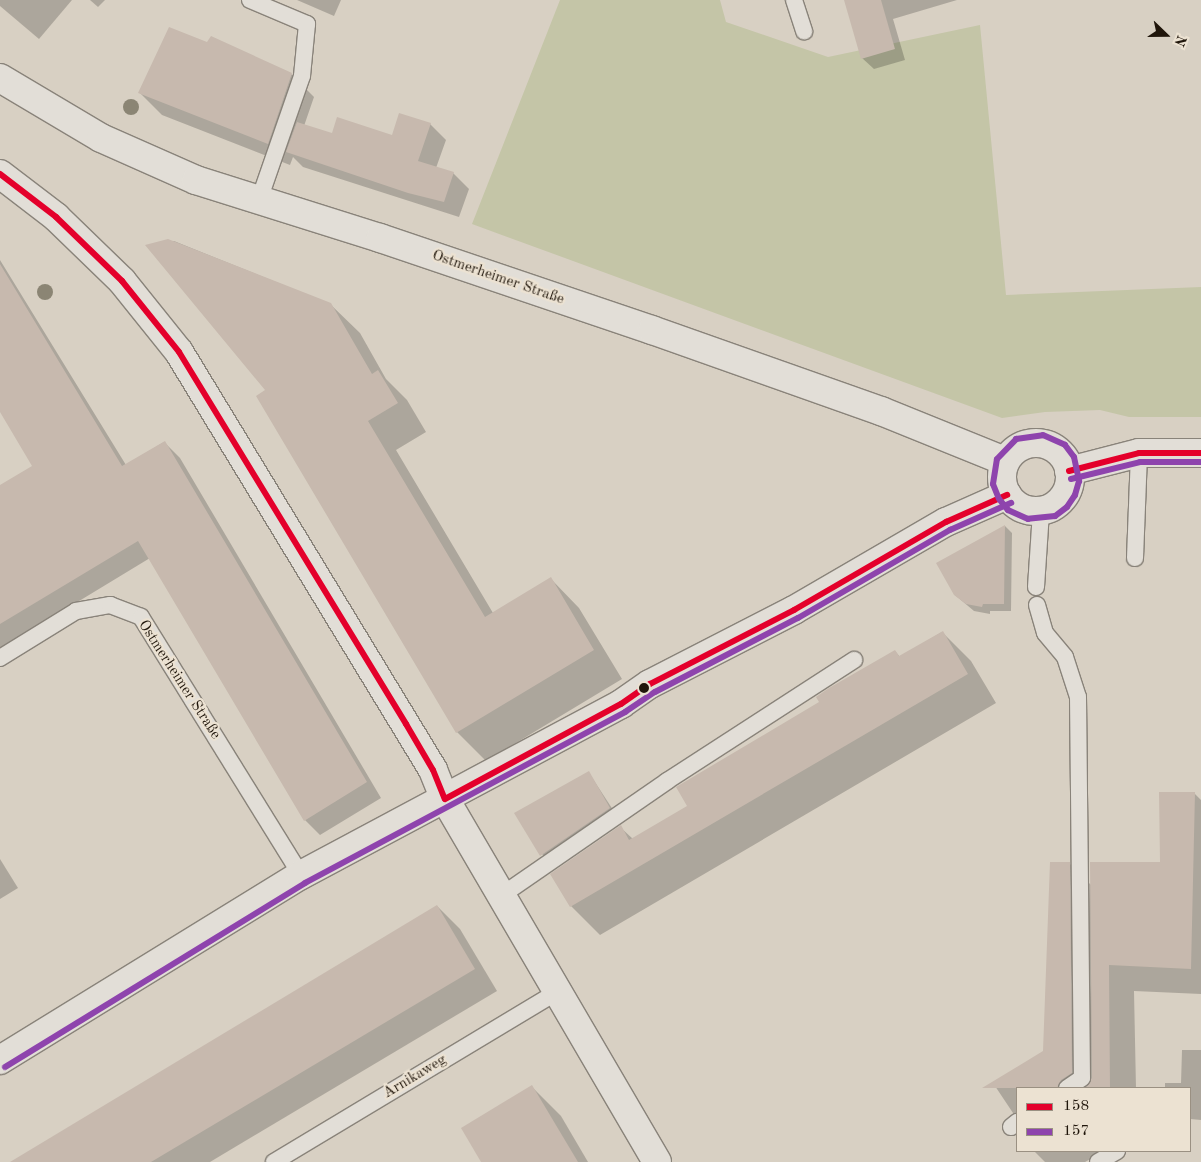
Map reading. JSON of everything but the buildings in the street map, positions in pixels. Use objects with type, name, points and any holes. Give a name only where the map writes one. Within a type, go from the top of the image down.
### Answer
[{"type":"street","name":"Ostmerheimer Straße","points":[[0,78],[101,138],[196,180],[662,333],[880,411],[1005,461]]},
{"type":"street","points":[[0,174],[56,217],[122,281],[179,352],[406,724],[433,770],[445,799],[657,1162]]},
{"type":"street","points":[[1041,443],[1060,452],[1070,471],[1070,482],[1064,497],[1052,508],[1041,511],[1021,508],[1006,495],[1002,484],[1005,461],[1020,447],[1041,443]]},
{"type":"street","points":[[1070,471],[1139,453],[1201,453]]},
{"type":"street","points":[[0,1060],[301,875],[621,704],[650,684],[794,610],[946,522],[1006,495]]},
{"type":"lane","points":[[250,0],[307,24],[302,76],[260,200]]},
{"type":"lane","points":[[794,0],[804,31]]},
{"type":"lane","points":[[1135,558],[1139,453]]},
{"type":"lane","points":[[1036,587],[1041,511]]},
{"type":"lane","name":"Ostmerheimer Straße","points":[[0,658],[76,612],[110,605],[141,617],[301,875]]},
{"type":"lane","points":[[1037,605],[1045,633],[1065,657],[1078,697],[1082,1078],[1068,1087]]},
{"type":"lane","points":[[502,895],[854,660]]},
{"type":"lane","name":"Arnikaweg","points":[[274,1162],[557,992]]},
{"type":"lane","points":[[1098,1162],[1115,1152]]},
{"type":"green space","points":[[560,0],[720,0],[726,22],[828,57],[980,25],[1006,295],[1201,287],[1201,417],[1129,417],[1100,410],[1045,412],[1002,418],[472,224]]},
{"type":"transit line","name":"158","points":[[0,174],[56,217],[122,281],[179,352],[406,724],[433,770],[445,799]]},
{"type":"transit line","name":"157","points":[[999,499],[993,484],[997,459],[1016,439],[1043,435],[1065,445],[1074,457],[1079,481],[1075,495],[1067,507],[1055,516],[1028,519],[1008,510],[1000,500]]},
{"type":"transit line","name":"158","points":[[1069,471],[1139,453],[1201,453]]},
{"type":"transit line","name":"157","points":[[1071,479],[1140,462],[1201,462]]},
{"type":"transit line","name":"158","points":[[445,799],[621,704],[650,684],[794,610],[946,522],[1007,495]]},
{"type":"transit line","name":"157","points":[[5,1067],[305,883],[625,712],[655,692],[798,618],[950,530],[1011,503]]}]
